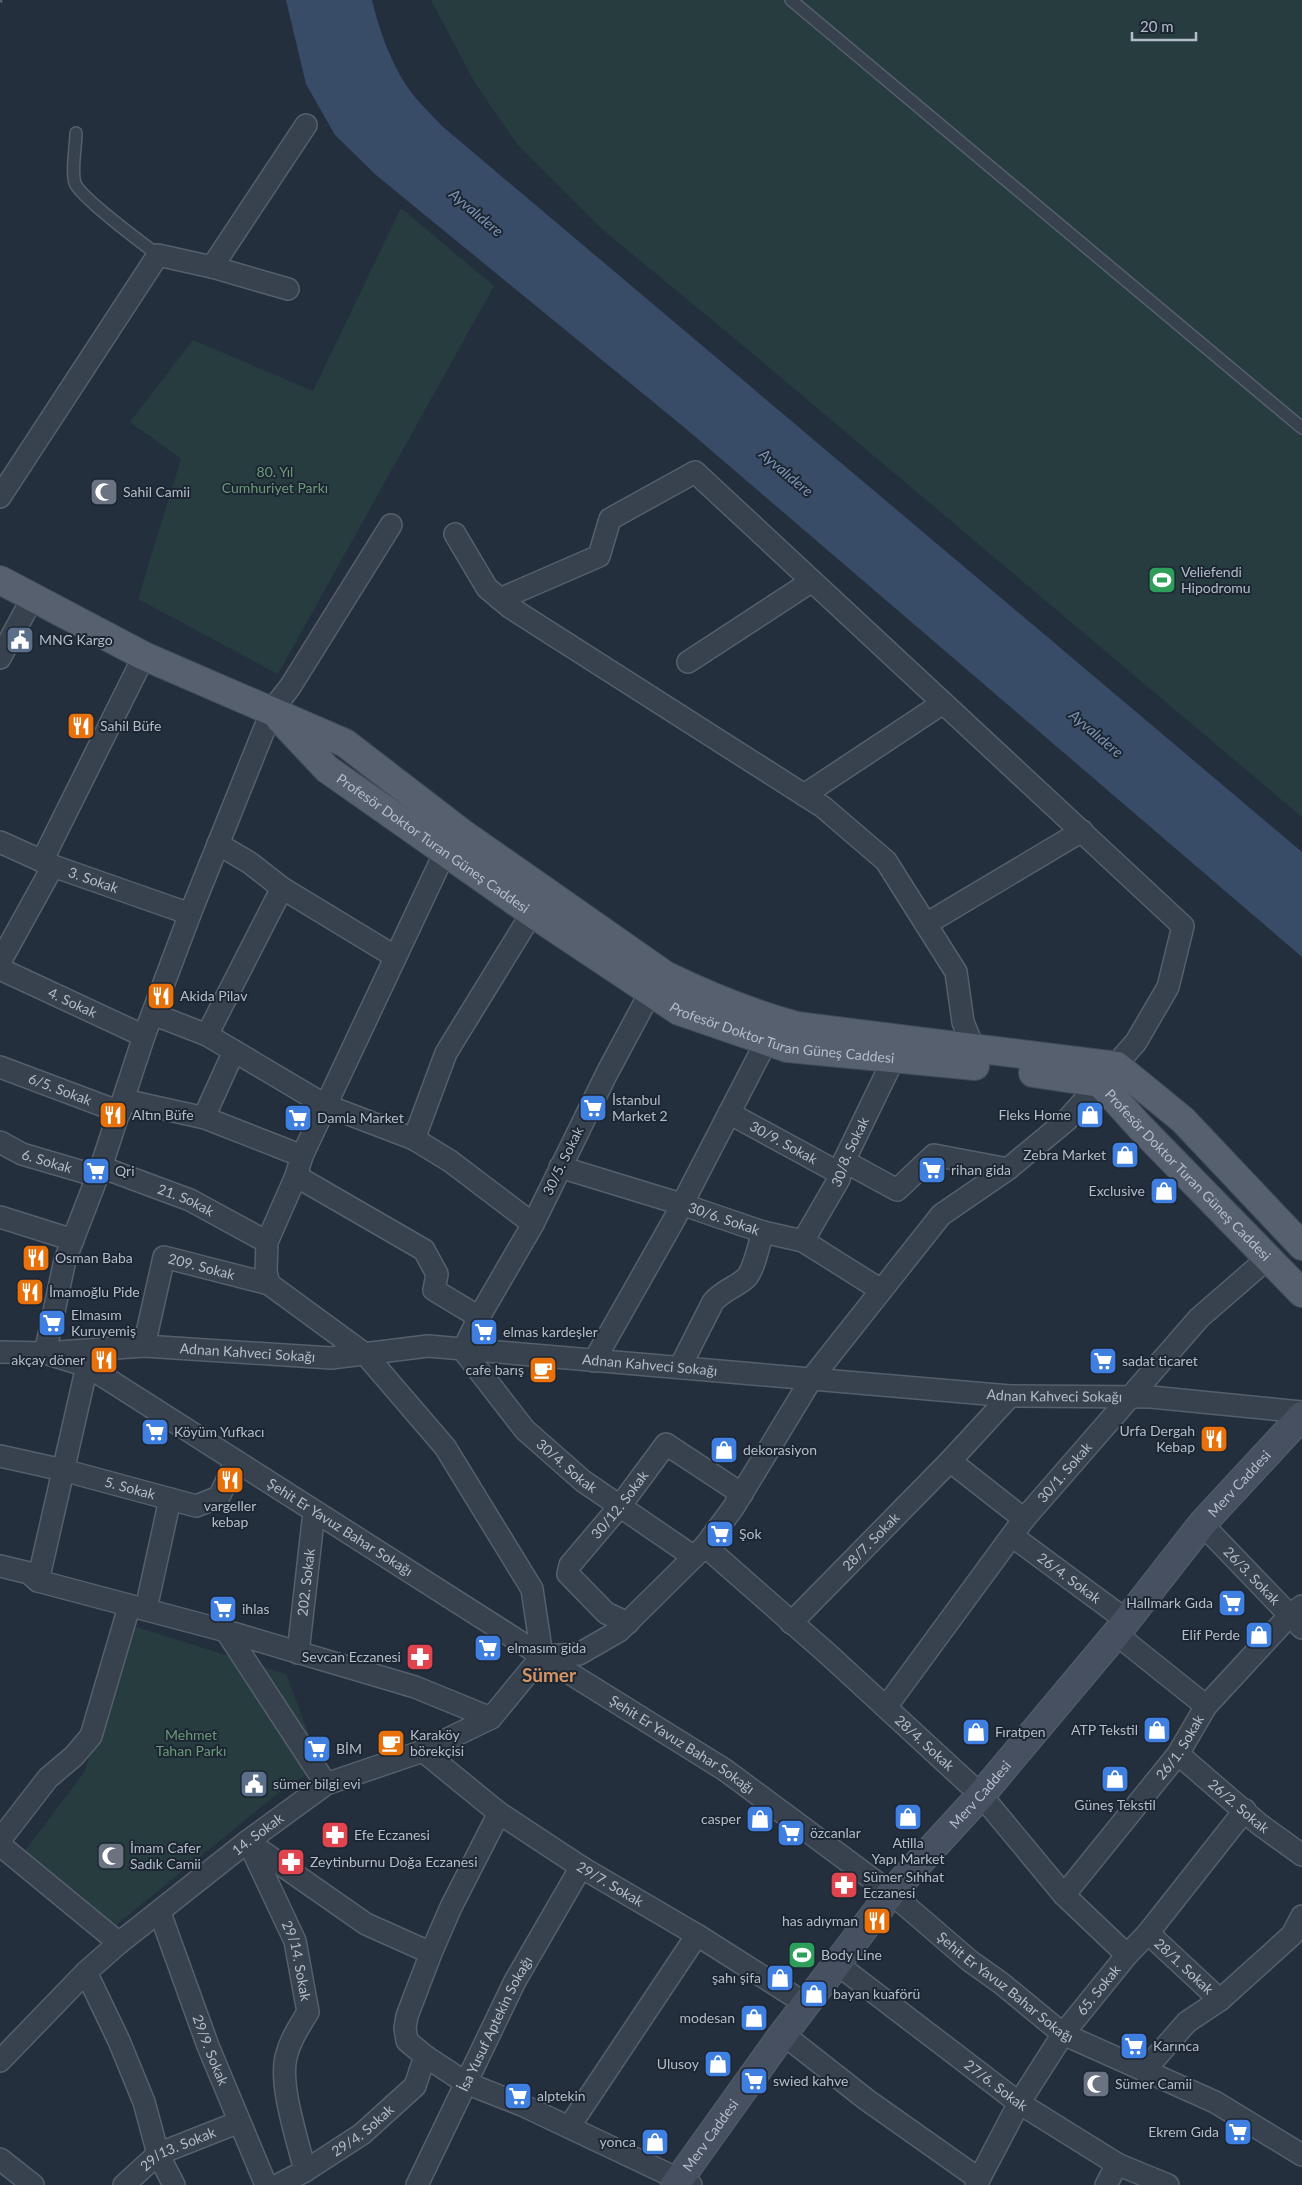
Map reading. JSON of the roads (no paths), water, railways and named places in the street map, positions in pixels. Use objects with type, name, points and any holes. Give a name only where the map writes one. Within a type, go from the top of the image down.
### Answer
[{"type":"main road","name":"Profesör Doktor Turan Güneş Caddesi","points":[[0,580],[144,656],[272,710],[344,743],[462,833],[540,903]]},
{"type":"main road","name":"Profesör Doktor Turan Güneş Caddesi","points":[[272,710],[327,769],[445,852],[540,903],[658,983],[752,1014],[797,1026],[973,1047],[1109,1074],[1184,1120],[1302,1246]]},
{"type":"main road","name":"Profesör Doktor Turan Güneş Caddesi","points":[[658,983],[679,1011],[787,1048],[893,1060],[1109,1074]]},
{"type":"main road","name":"Profesör Doktor Turan Güneş Caddesi","points":[[1109,1074],[1141,1128],[1302,1293]]},
{"type":"main road","name":"Merv Caddesi","points":[[682,2183],[783,2034],[891,1893],[981,1795],[1121,1627],[1202,1524],[1302,1416]]},
{"type":"street","points":[[212,267],[306,125]]},
{"type":"street","points":[[0,497],[158,255],[212,267],[288,289]]},
{"type":"street","points":[[445,852],[394,956],[299,1166],[267,1242],[266,1272],[269,1284],[366,1356],[445,1447],[532,1588],[542,1656],[579,1654],[619,1632],[700,1552],[742,1494],[812,1378],[941,1215],[1008,1170],[1067,1120],[1136,1042],[1168,987],[1183,926],[695,472],[610,519],[599,556],[500,599]]},
{"type":"street","points":[[45,1354],[64,1260],[99,1172],[144,1036],[190,914],[272,710],[290,687],[390,525]]},
{"type":"street","points":[[454,534],[487,588],[500,599],[823,807],[886,861],[956,972],[963,1022],[973,1047]]},
{"type":"street","points":[[688,662],[812,581]]},
{"type":"street","points":[[0,658],[33,597]]},
{"type":"street","points":[[0,962],[48,864],[144,656]]},
{"type":"street","points":[[804,795],[943,703]]},
{"type":"street","points":[[926,924],[1082,831]]},
{"type":"street","name":"3. Sokak","points":[[0,842],[48,864],[190,914]]},
{"type":"street","points":[[218,844],[250,863],[282,888],[394,956]]},
{"type":"street","points":[[207,1035],[282,888]]},
{"type":"street","points":[[414,1139],[446,1053],[540,903]]},
{"type":"street","name":"4. Sokak","points":[[0,969],[144,1036]]},
{"type":"street","name":"30/5. Sokak","points":[[463,1350],[479,1317],[532,1224],[560,1167],[658,983]]},
{"type":"street","points":[[153,1014],[207,1035],[325,1105],[414,1139],[450,1161],[532,1224]]},
{"type":"street","points":[[594,1360],[681,1204],[766,1042]]},
{"type":"street","points":[[204,1117],[234,1051]]},
{"type":"street","name":"30/8. Sokak","points":[[803,1241],[839,1179],[841,1167],[893,1060]]},
{"type":"street","name":"6/5. Sokak","points":[[0,1066],[122,1106],[204,1117],[299,1166],[424,1250],[437,1274],[434,1290],[479,1317]]},
{"type":"street","name":"30/9. Sokak","points":[[729,1113],[841,1167],[897,1190],[934,1155],[1008,1170]]},
{"type":"street","name":"6. Sokak","points":[[0,1142],[22,1154],[99,1172]]},
{"type":"street","name":"30/6. Sokak","points":[[560,1167],[681,1204],[763,1232],[803,1241],[881,1290]]},
{"type":"street","name":"21. Sokak","points":[[99,1172],[190,1200],[267,1242]]},
{"type":"street","points":[[0,1217],[73,1240]]},
{"type":"street","points":[[680,1367],[718,1296],[746,1277],[751,1270],[763,1232]]},
{"type":"street","name":"209. Sokak","points":[[144,1346],[164,1257],[269,1284]]},
{"type":"street","name":"30/1. Sokak","points":[[886,1707],[1024,1519],[1199,1318],[1268,1258]]},
{"type":"street","name":"Adnan Kahveci Sokağı","points":[[0,1352],[45,1354],[144,1346],[291,1357],[331,1358],[366,1356],[428,1346],[1010,1396],[1130,1396],[1302,1412]]},
{"type":"street","name":"30/4. Sokak","points":[[463,1350],[525,1430],[582,1480],[620,1506],[700,1552]]},
{"type":"street","name":"Şehit Er Yavuz Bahar Sokağı","points":[[45,1354],[87,1366],[314,1512],[725,1770],[891,1893],[970,1961],[1063,2034],[1215,2102],[1301,2152]]},
{"type":"street","points":[[38,1581],[87,1366]]},
{"type":"street","name":"28/7. Sokak","points":[[791,1623],[950,1461],[1010,1396]]},
{"type":"street","name":"30/12. Sokak","points":[[628,1623],[606,1613],[568,1574],[570,1565],[620,1506],[666,1444],[742,1494]]},
{"type":"street","name":"5. Sokak","points":[[0,1456],[63,1470],[196,1506],[219,1497],[236,1461]]},
{"type":"street","points":[[950,1461],[1024,1519]]},
{"type":"street","points":[[0,1840],[48,1778],[74,1756],[90,1736],[138,1608],[170,1499]]},
{"type":"street","name":"202. Sokak","points":[[298,1653],[314,1512]]},
{"type":"street","name":"26/3. Sokak","points":[[1202,1524],[1298,1616]]},
{"type":"street","name":"26/4. Sokak","points":[[1012,1536],[1121,1627],[1206,1706]]},
{"type":"street","name":"28/4. Sokak","points":[[700,1552],[829,1655],[981,1795],[1064,1895],[1127,1955]]},
{"type":"street","points":[[0,1566],[30,1573],[38,1581],[226,1630],[415,1687],[491,1718]]},
{"type":"street","name":"26/1. Sokak","points":[[1064,1895],[1178,1754],[1206,1706],[1298,1616]]},
{"type":"street","points":[[226,1630],[326,1784]]},
{"type":"street","name":"14. Sokak","points":[[0,2061],[86,1972],[119,1943],[160,1913],[248,1841],[326,1784],[423,1751],[491,1718],[542,1656]]},
{"type":"street","name":"29/7. Sokak","points":[[423,1751],[499,1813],[581,1867],[697,1935],[806,2004]]},
{"type":"street","name":"26/2. Sokak","points":[[1178,1754],[1259,1824],[1302,1855]]},
{"type":"street","name":"65. Sokak","points":[[978,2182],[1019,2103],[1063,2034],[1127,1955],[1148,1933],[1245,1810]]},
{"type":"street","points":[[499,1813],[451,1907],[431,1953],[407,2016],[405,2028],[407,2041],[425,2056],[466,2083],[569,2127],[682,2183]]},
{"type":"street","points":[[248,1841],[366,1924],[431,1953]]},
{"type":"street","name":"29/14. Sokak","points":[[248,1841],[295,1940],[308,2012],[292,2039],[286,2059],[285,2086],[305,2171]]},
{"type":"street","points":[[0,1845],[119,1943]]},
{"type":"street","name":"İsa Yusuf Aptekin Sokağı","points":[[417,2185],[515,1981],[581,1867]]},
{"type":"street","name":"29/9. Sokak","points":[[160,1913],[208,2046],[266,2185]]},
{"type":"street","points":[[1144,2070],[1187,2022],[1220,2000],[1297,1940],[1302,1916]]},
{"type":"street","name":"28/1. Sokak","points":[[1148,1933],[1220,2000]]},
{"type":"street","points":[[569,2127],[697,1935]]},
{"type":"street","name":"27/6. Sokak","points":[[837,1964],[1019,2103],[1117,2164],[1168,2185]]},
{"type":"street","points":[[86,1972],[119,2041],[144,2102],[158,2154],[174,2185]]},
{"type":"street","points":[[783,2034],[978,2182]]},
{"type":"street","name":"29/4. Sokak","points":[[278,2185],[305,2171],[362,2134],[415,2086],[425,2056]]},
{"type":"street","name":"29/13. Sokak","points":[[124,2185],[158,2154],[240,2122]]},
{"type":"street","points":[[0,2159],[33,2185]]},
{"type":"street","points":[[1106,2185],[1117,2164]]},
{"type":"lane","points":[[791,0],[1302,428]]},
{"type":"lane","points":[[76,133],[73,172],[75,185],[90,200],[158,255]]},
{"type":"water","name":"Ayvalıdere","points":[[286,0],[372,0],[386,44],[400,75],[414,96],[442,126],[1302,852],[1302,957],[685,428],[376,175],[335,135],[306,84]]},
{"type":"place","name":"Sahil Camii","points":[[104,492]]},
{"type":"place","name":"Veliefendi Hipodromu","points":[[1162,580]]},
{"type":"place","name":"MNG Kargo","points":[[20,640]]},
{"type":"place","name":"Sahil Büfe","points":[[81,726]]},
{"type":"place","name":"Akida Pilav","points":[[161,996]]},
{"type":"place","name":"İstanbul Market 2","points":[[593,1108]]},
{"type":"place","name":"Altın Büfe","points":[[113,1115]]},
{"type":"place","name":"Fleks Home","points":[[1090,1115]]},
{"type":"place","name":"Damla Market","points":[[298,1118]]},
{"type":"place","name":"Zebra Market","points":[[1125,1155]]},
{"type":"place","name":"rihan gida","points":[[932,1170]]},
{"type":"place","name":"Qri","points":[[96,1171]]},
{"type":"place","name":"Exclusive","points":[[1164,1191]]},
{"type":"place","name":"Osman Baba","points":[[36,1258]]},
{"type":"place","name":"İmamoğlu Pide","points":[[30,1292]]},
{"type":"place","name":"Elmasım Kuruyemiş","points":[[52,1323]]},
{"type":"place","name":"elmas kardeşler","points":[[484,1332]]},
{"type":"place","name":"akçay döner","points":[[104,1360]]},
{"type":"place","name":"sadat ticaret","points":[[1103,1361]]},
{"type":"place","name":"cafe barış","points":[[543,1370]]},
{"type":"place","name":"Köyüm Yufkacı","points":[[155,1432]]},
{"type":"place","name":"Urfa Dergah Kebap","points":[[1214,1439]]},
{"type":"place","name":"dekorasiyon","points":[[724,1450]]},
{"type":"place","name":"vargeller kebap","points":[[230,1480]]},
{"type":"place","name":"Şok","points":[[720,1534]]},
{"type":"place","name":"Hallmark Gıda","points":[[1232,1603]]},
{"type":"place","name":"ihlas","points":[[223,1609]]},
{"type":"place","name":"Elif Perde","points":[[1259,1635]]},
{"type":"place","name":"elmasım gida","points":[[488,1648]]},
{"type":"place","name":"Sevcan Eczanesi","points":[[420,1657]]},
{"type":"place","name":"ATP Tekstil","points":[[1157,1730]]},
{"type":"place","name":"Fıratpen","points":[[976,1732]]},
{"type":"place","name":"Karaköy börekçisi","points":[[391,1743]]},
{"type":"place","name":"BİM","points":[[317,1749]]},
{"type":"place","name":"Güneş Tekstil","points":[[1115,1779]]},
{"type":"place","name":"sümer bilgi evi","points":[[254,1784]]},
{"type":"place","name":"Atilla Yapı Market","points":[[908,1817]]},
{"type":"place","name":"casper","points":[[760,1819]]},
{"type":"place","name":"özcanlar","points":[[791,1833]]},
{"type":"place","name":"Efe Eczanesi","points":[[335,1835]]},
{"type":"place","name":"İmam Cafer Sadık Camii","points":[[111,1856]]},
{"type":"place","name":"Zeytinburnu Doğa Eczanesi","points":[[291,1862]]},
{"type":"place","name":"Sümer Sıhhat Eczanesi","points":[[844,1885]]},
{"type":"place","name":"has adıyman","points":[[877,1921]]},
{"type":"place","name":"Body Line","points":[[802,1955]]},
{"type":"place","name":"şahı şifa","points":[[780,1978]]},
{"type":"place","name":"bayan kuaförü","points":[[814,1994]]},
{"type":"place","name":"modesan","points":[[754,2018]]},
{"type":"place","name":"Karınca","points":[[1134,2046]]},
{"type":"place","name":"Ulusoy","points":[[718,2064]]},
{"type":"place","name":"swied kahve","points":[[754,2081]]},
{"type":"place","name":"Sümer Camii","points":[[1096,2084]]},
{"type":"place","name":"alptekin","points":[[518,2096]]},
{"type":"place","name":"Ekrem Gıda","points":[[1238,2132]]},
{"type":"place","name":"yonca","points":[[655,2142]]},
{"type":"district","name":"Sümer","points":[[549,1675]]},
{"type":"park label","name":"80. Yıl Cumhuriyet Parkı","points":[[275,480]]},
{"type":"park label","name":"Mehmet Tahan Parkı","points":[[191,1744]]}]
